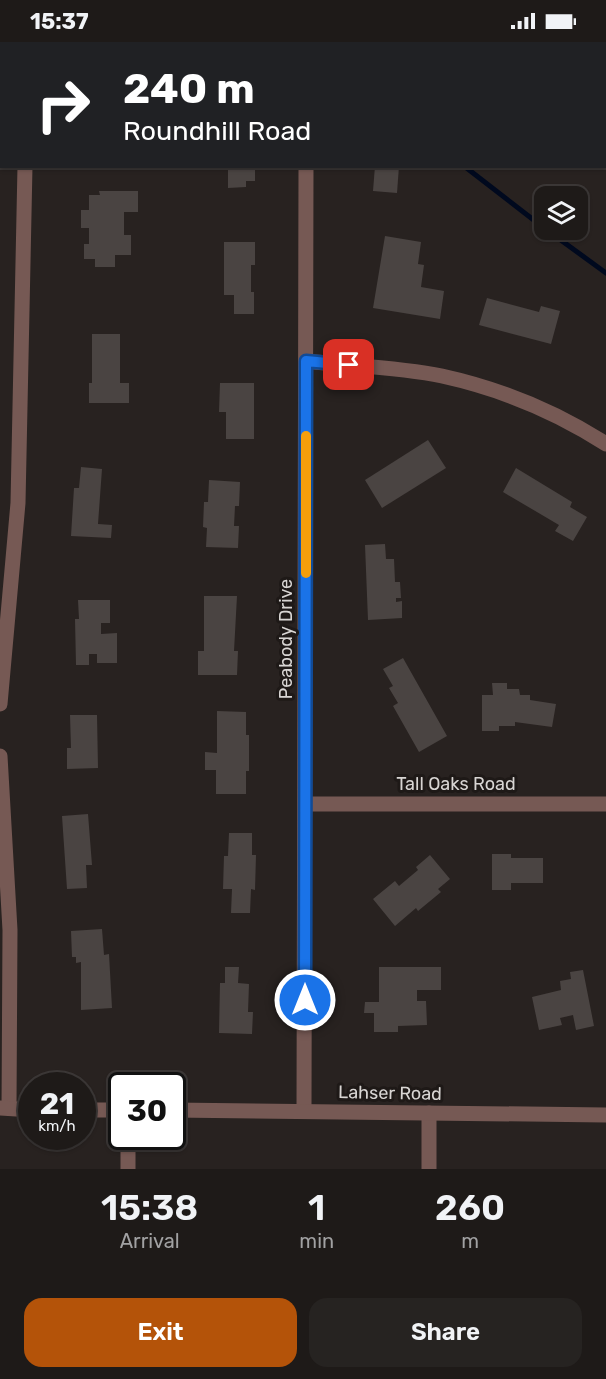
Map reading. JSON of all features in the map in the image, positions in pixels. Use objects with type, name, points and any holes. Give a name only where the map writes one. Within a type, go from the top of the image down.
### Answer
[{"type":"street","points":[[0,704],[18,503],[25,168]]},
{"type":"street","name":"Peabody Drive","points":[[304,1111],[306,168]]},
{"type":"street","points":[[306,361],[414,372],[484,386],[549,411],[606,444]]},
{"type":"street","points":[[0,756],[10,930],[4,1108]]},
{"type":"street","name":"Tall Oaks Road","points":[[306,804],[606,804]]},
{"type":"street","name":"Lahser Road","points":[[186,1110],[606,1115]]},
{"type":"street","points":[[429,1113],[429,1169]]},
{"type":"street","points":[[128,1150],[128,1169]]},
{"type":"building","points":[[228,168],[255,168],[255,181],[246,181],[246,187],[228,188]]},
{"type":"building","points":[[375,168],[399,168],[397,193],[373,191]]},
{"type":"building","points":[[99,191],[138,191],[138,212],[124,212],[124,235],[131,235],[131,255],[115,255],[115,267],[95,267],[95,259],[84,259],[84,244],[89,244],[89,228],[81,228],[81,210],[89,210],[89,195],[100,195]]},
{"type":"building","points":[[385,236],[421,242],[418,264],[424,265],[421,287],[444,291],[440,319],[373,308]]},
{"type":"building","points":[[224,242],[255,242],[255,265],[251,265],[254,314],[234,314],[234,295],[224,295]]},
{"type":"building","points":[[487,298],[539,312],[541,306],[560,311],[551,344],[479,325]]},
{"type":"building","points":[[92,334],[120,334],[120,383],[129,383],[129,403],[89,403],[89,383],[92,383]]},
{"type":"building","points":[[220,383],[254,383],[254,439],[226,439],[226,412],[219,412]]},
{"type":"building","points":[[428,440],[446,468],[382,508],[365,480]]},
{"type":"building","points":[[81,467],[102,469],[98,524],[112,525],[111,538],[71,536],[74,488],[79,488]]},
{"type":"building","points":[[516,468],[572,502],[570,507],[587,517],[573,541],[555,531],[559,525],[503,492]]},
{"type":"building","points":[[209,480],[240,482],[239,506],[235,506],[234,526],[239,526],[238,548],[206,547],[207,528],[203,527],[204,502],[208,502]]},
{"type":"building","points":[[385,544],[386,559],[394,559],[395,582],[400,582],[401,598],[396,598],[396,602],[402,601],[402,618],[368,620],[365,545]]},
{"type":"building","points":[[204,596],[237,596],[234,651],[238,651],[237,675],[198,675],[198,651],[204,651]]},
{"type":"building","points":[[78,600],[110,600],[110,623],[101,623],[101,634],[117,633],[117,663],[97,663],[97,654],[89,654],[89,665],[76,665],[75,619],[79,619]]},
{"type":"building","points":[[403,658],[447,736],[419,752],[393,706],[398,703],[389,688],[393,686],[383,669]]},
{"type":"building","points":[[492,683],[507,683],[507,689],[519,689],[520,695],[530,695],[530,700],[556,704],[552,727],[515,722],[515,726],[499,726],[499,731],[482,731],[482,695],[493,695]]},
{"type":"building","points":[[217,711],[246,712],[246,735],[249,735],[249,771],[246,771],[246,794],[216,794],[216,770],[205,770],[205,752],[217,753]]},
{"type":"building","points":[[70,715],[97,715],[98,768],[67,769],[67,748],[71,748]]},
{"type":"building","points":[[88,814],[92,865],[86,865],[87,888],[67,889],[62,816]]},
{"type":"building","points":[[229,833],[252,833],[252,855],[256,855],[255,890],[251,889],[250,913],[231,913],[232,889],[223,889],[224,856],[228,856]]},
{"type":"building","points":[[492,854],[511,854],[511,858],[543,858],[543,883],[511,883],[511,890],[492,890]]},
{"type":"building","points":[[430,855],[450,879],[438,889],[441,892],[418,911],[416,908],[395,926],[373,899],[395,881],[399,886],[418,870],[416,867]]},
{"type":"building","points":[[102,929],[104,955],[109,954],[112,1008],[81,1010],[81,962],[76,963],[76,957],[72,957],[71,931]]},
{"type":"building","points":[[225,967],[239,967],[238,983],[249,984],[248,1012],[253,1012],[252,1034],[219,1033],[220,983],[225,983]]},
{"type":"building","points":[[379,967],[441,967],[441,990],[417,990],[417,1001],[426,1001],[427,1025],[398,1026],[398,1032],[374,1032],[374,1013],[364,1013],[365,1002],[379,1002]]},
{"type":"building","points":[[583,970],[594,1026],[576,1030],[573,1015],[560,1018],[562,1025],[539,1030],[532,997],[561,990],[560,981],[571,979],[570,972]]},
{"type":"waterway","points":[[467,168],[534,220]]},
{"type":"waterway","points":[[561,240],[606,273]]},
{"type":"slow traffic","points":[[306,436],[306,573]]},
{"type":"route","points":[[305,1000],[306,361],[349,365]]}]
